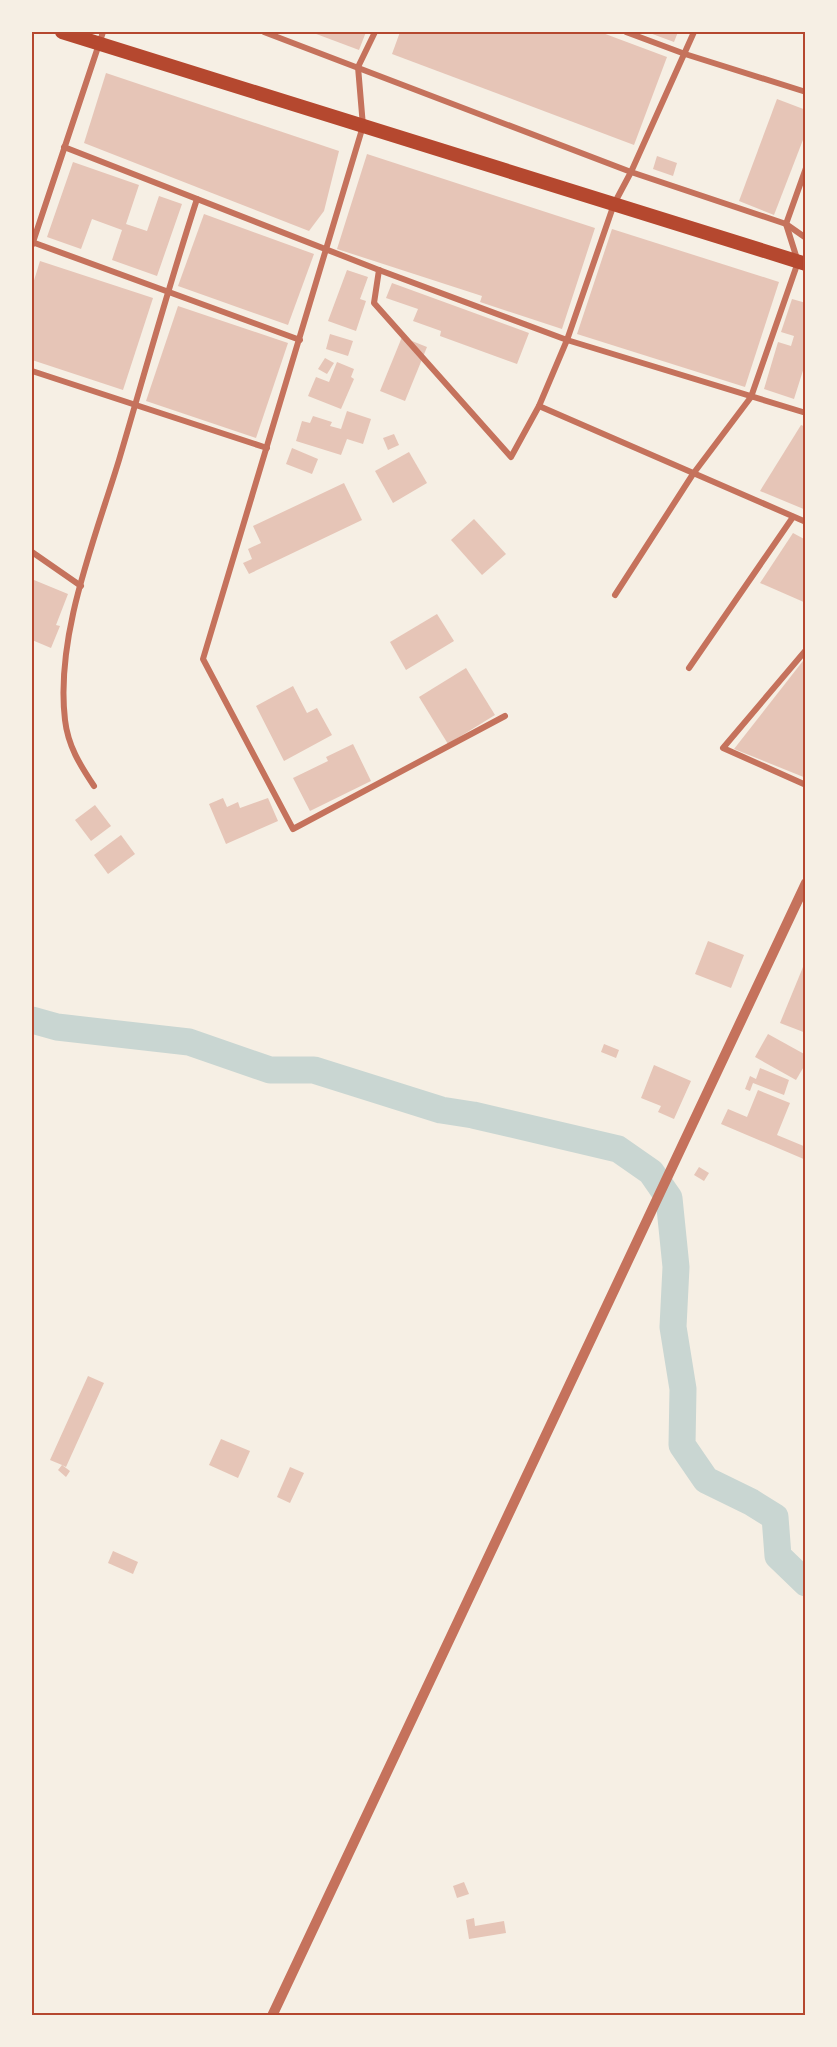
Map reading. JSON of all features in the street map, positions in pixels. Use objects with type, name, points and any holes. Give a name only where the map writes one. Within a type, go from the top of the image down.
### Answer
[{"type":"main road","points":[[62,32],[101,38],[363,126],[802,263]]},
{"type":"street","points":[[264,32],[631,172],[786,224],[806,238]]},
{"type":"street","points":[[375,32],[358,67],[363,126],[203,659],[293,829],[505,716]]},
{"type":"street","points":[[626,32],[806,93]]},
{"type":"street","points":[[379,270],[374,303],[512,458],[540,406],[567,340],[614,204],[686,54],[694,32]]},
{"type":"street","points":[[101,38],[32,243],[300,340]]},
{"type":"street","points":[[64,147],[379,270],[567,340],[806,413]]},
{"type":"street","points":[[615,595],[693,474],[751,397],[802,263],[786,224],[806,168]]},
{"type":"street","points":[[94,786],[75,757],[65,720],[65,658],[81,586],[167,290],[197,199]]},
{"type":"street","points":[[32,370],[267,448]]},
{"type":"street","points":[[540,406],[806,522]]},
{"type":"street","points":[[689,668],[793,517]]},
{"type":"street","points":[[32,552],[81,586]]},
{"type":"street","points":[[806,650],[723,748],[806,785]]},
{"type":"street","points":[[272,2016],[806,882]]},
{"type":"building","points":[[311,32],[366,32],[359,50]]},
{"type":"building","points":[[400,32],[600,32],[667,57],[634,145],[392,54]]},
{"type":"building","points":[[647,32],[678,32],[674,42]]},
{"type":"building","points":[[106,73],[339,151],[324,211],[309,231],[84,143]]},
{"type":"building","points":[[777,99],[806,110],[806,132],[774,215],[739,201]]},
{"type":"building","points":[[367,154],[595,228],[562,329],[480,302],[482,296],[337,249]]},
{"type":"building","points":[[657,156],[677,163],[673,176],[653,169]]},
{"type":"building","points":[[73,162],[139,185],[126,224],[147,231],[159,196],[182,204],[157,276],[112,260],[122,230],[92,219],[81,249],[47,237]]},
{"type":"building","points":[[204,214],[314,254],[288,325],[178,286]]},
{"type":"building","points":[[612,229],[779,282],[745,387],[577,334]]},
{"type":"building","points":[[40,261],[153,298],[123,390],[32,360],[32,287]]},
{"type":"building","points":[[347,270],[368,277],[360,299],[366,301],[356,331],[328,321]]},
{"type":"building","points":[[392,283],[529,333],[517,364],[440,336],[441,331],[413,321],[418,309],[386,298]]},
{"type":"building","points":[[792,299],[806,303],[806,361],[794,399],[764,389],[778,342],[791,346],[794,336],[781,332]]},
{"type":"building","points":[[178,306],[288,343],[256,438],[146,401]]},
{"type":"building","points":[[330,334],[353,341],[348,356],[326,349]]},
{"type":"building","points":[[402,337],[427,347],[405,401],[380,391]]},
{"type":"building","points":[[325,358],[334,363],[327,374],[318,369]]},
{"type":"building","points":[[337,362],[354,369],[351,377],[354,379],[341,409],[308,396],[316,377],[329,382]]},
{"type":"building","points":[[347,411],[371,419],[363,444],[347,439],[341,455],[296,441],[302,421],[310,423],[313,416],[332,422],[330,426],[341,429]]},
{"type":"building","points":[[801,425],[806,427],[806,510],[760,491]]},
{"type":"building","points":[[394,434],[399,445],[388,450],[383,438]]},
{"type":"building","points":[[292,448],[318,459],[312,474],[286,464]]},
{"type":"building","points":[[409,452],[427,483],[393,503],[375,471]]},
{"type":"building","points":[[344,483],[362,520],[249,574],[243,563],[252,559],[248,549],[261,543],[253,526]]},
{"type":"building","points":[[474,519],[506,554],[482,575],[451,540]]},
{"type":"building","points":[[793,533],[806,540],[806,603],[760,583]]},
{"type":"building","points":[[34,580],[68,594],[56,625],[60,626],[51,648],[32,640]]},
{"type":"building","points":[[437,614],[454,641],[406,670],[390,642]]},
{"type":"building","points":[[806,657],[806,778],[734,749]]},
{"type":"building","points":[[466,668],[495,715],[448,744],[419,697]]},
{"type":"building","points":[[293,686],[307,713],[317,708],[332,735],[284,761],[256,706]]},
{"type":"building","points":[[353,744],[371,781],[310,811],[293,778],[328,761],[326,757]]},
{"type":"building","points":[[223,798],[227,807],[238,802],[240,808],[268,798],[278,821],[226,844],[209,804]]},
{"type":"building","points":[[95,805],[111,826],[91,841],[75,820]]},
{"type":"building","points":[[121,835],[135,854],[108,874],[94,855]]},
{"type":"building","points":[[708,941],[744,955],[731,988],[695,974]]},
{"type":"building","points":[[803,967],[806,968],[806,1033],[780,1023]]},
{"type":"building","points":[[768,1034],[806,1055],[806,1063],[796,1080],[755,1057]]},
{"type":"building","points":[[604,1044],[619,1050],[616,1058],[601,1052]]},
{"type":"building","points":[[654,1065],[691,1081],[674,1119],[658,1112],[661,1106],[641,1098]]},
{"type":"building","points":[[760,1068],[789,1080],[784,1095],[753,1083],[750,1091],[745,1089],[750,1076],[756,1079]]},
{"type":"building","points":[[758,1090],[790,1103],[777,1135],[806,1147],[806,1160],[721,1124],[728,1109],[747,1117]]},
{"type":"building","points":[[699,1167],[709,1173],[704,1181],[694,1175]]},
{"type":"building","points":[[88,1376],[104,1383],[66,1467],[50,1460]]},
{"type":"building","points":[[221,1439],[250,1451],[238,1478],[209,1465]]},
{"type":"building","points":[[62,1465],[70,1471],[66,1477],[58,1470]]},
{"type":"building","points":[[290,1467],[304,1473],[290,1503],[277,1497]]},
{"type":"building","points":[[113,1551],[138,1562],[133,1574],[108,1563]]},
{"type":"building","points":[[464,1882],[469,1894],[457,1898],[453,1886]]},
{"type":"building","points":[[474,1918],[475,1926],[504,1921],[506,1933],[469,1939],[466,1920]]},
{"type":"waterway","points":[[32,1020],[57,1027],[189,1042],[270,1070],[314,1070],[441,1110],[473,1115],[618,1149],[651,1172],[669,1198],[676,1267],[673,1327],[683,1389],[682,1445],[706,1480],[751,1502],[775,1517],[778,1556],[806,1583]]}]
